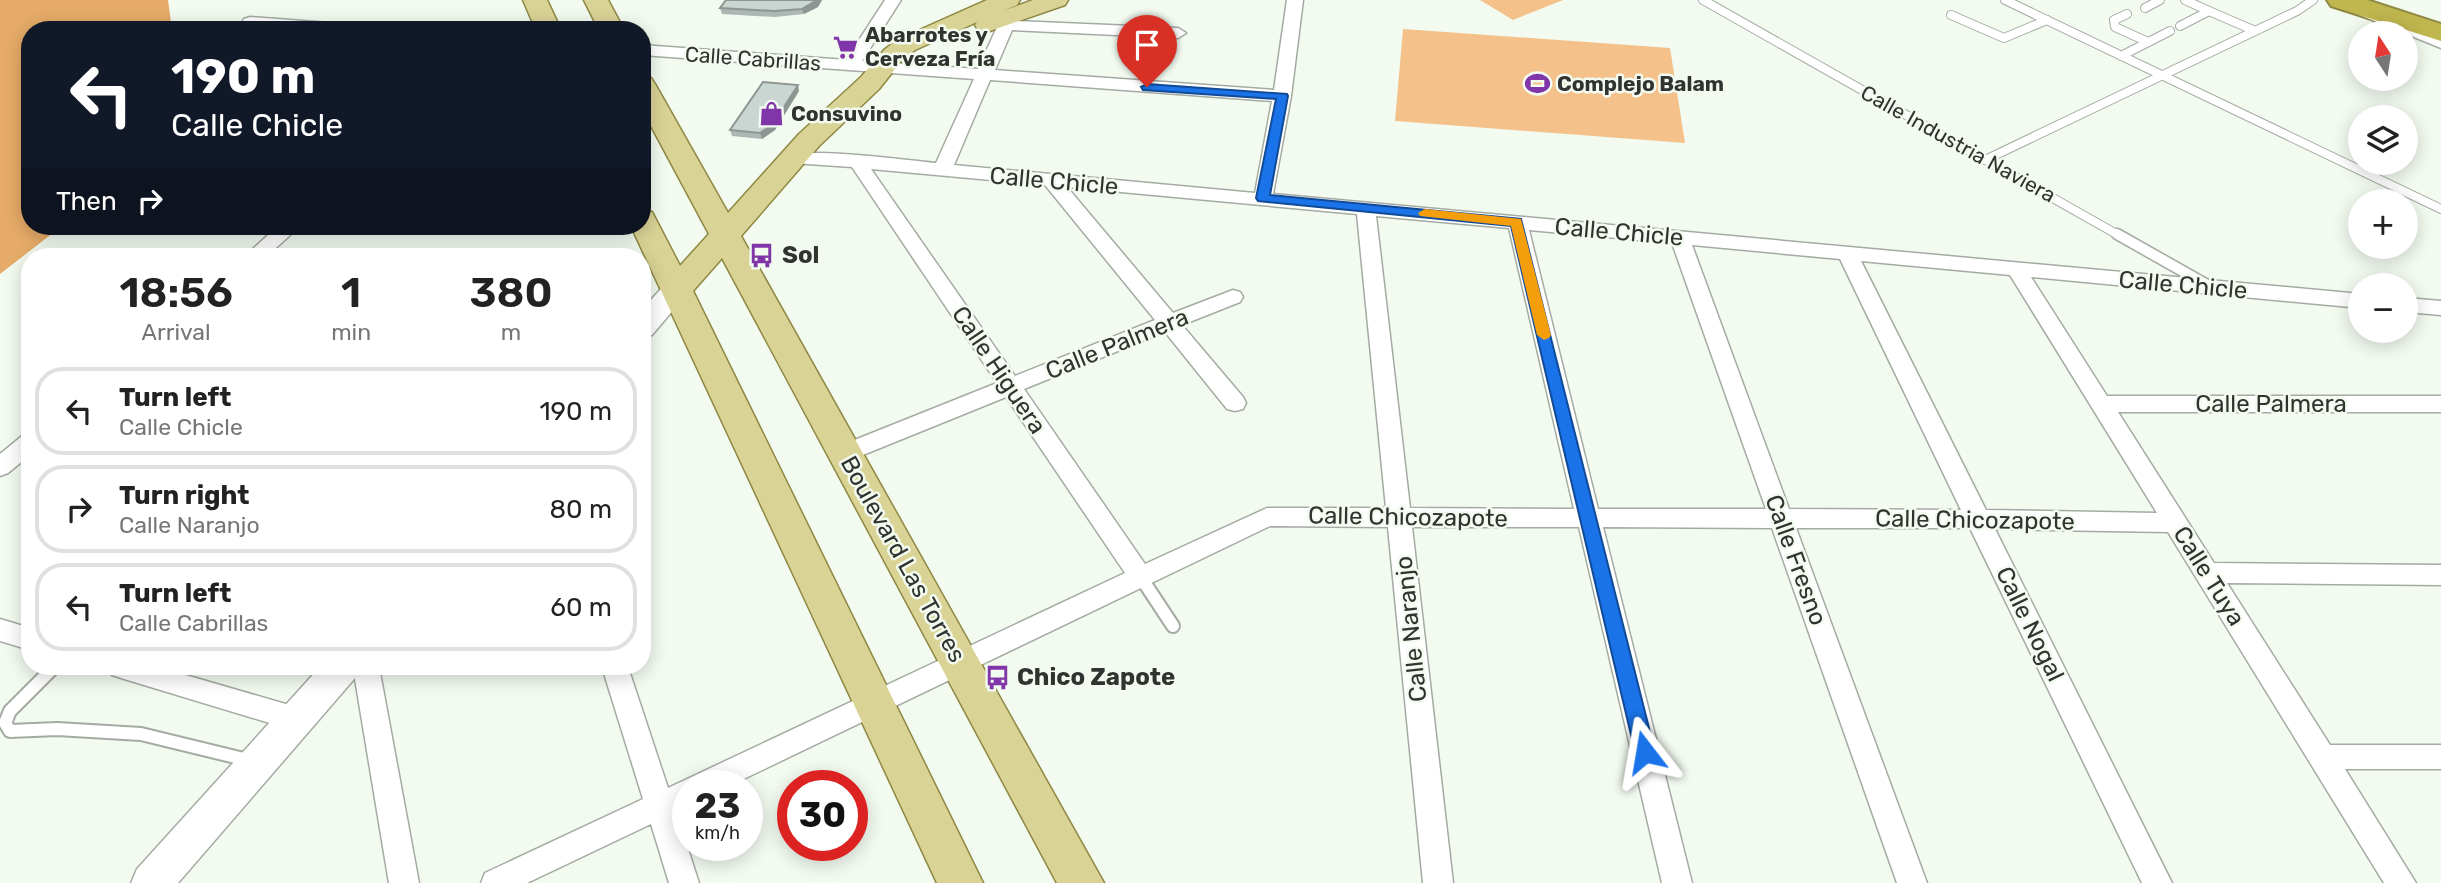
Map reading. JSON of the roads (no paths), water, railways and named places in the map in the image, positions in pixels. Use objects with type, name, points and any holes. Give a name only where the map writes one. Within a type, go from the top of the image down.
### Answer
[{"type":"highway","points":[[2338,0],[2441,33]]},
{"type":"main road","points":[[535,0],[545,21]]},
{"type":"main road","points":[[596,0],[607,21]]},
{"type":"main road","points":[[651,318],[825,122],[876,71],[1008,14],[1056,0]]},
{"type":"main road","name":"Boulevard Las Torres","points":[[651,100],[1081,883]]},
{"type":"main road","points":[[650,235],[960,883]]},
{"type":"main road","points":[[152,883],[335,675]]},
{"type":"street","points":[[876,71],[893,0]]},
{"type":"street","points":[[1263,198],[1282,96],[1295,0]]},
{"type":"street","points":[[2338,0],[2441,43]]},
{"type":"street","points":[[942,171],[1008,14],[1178,33]]},
{"type":"street","name":"Calle Cabrillas","points":[[651,51],[876,71],[1282,96]]},
{"type":"street","name":"Calle Chicle","points":[[793,158],[1263,198],[2348,300]]},
{"type":"street","name":"Calle Higuera","points":[[859,164],[1140,576]]},
{"type":"street","points":[[1051,180],[1236,403]]},
{"type":"street","name":"Calle Naranjo","points":[[1366,208],[1438,883]]},
{"type":"street","points":[[1517,222],[1676,883]]},
{"type":"street","points":[[264,248],[280,235]]},
{"type":"street","name":"Calle Fresno","points":[[1680,237],[1912,883]]},
{"type":"street","name":"Calle Nogal","points":[[1847,253],[2157,883]]},
{"type":"street","name":"Calle Tuya","points":[[2017,270],[2401,883]]},
{"type":"street","name":"Calle Palmera","points":[[845,453],[1233,297]]},
{"type":"street","points":[[2418,306],[2441,308]]},
{"type":"street","name":"Calle Palmera","points":[[2101,404],[2441,404]]},
{"type":"street","points":[[0,467],[21,450]]},
{"type":"street","name":"Calle Chicozapote","points":[[734,770],[1267,517],[1979,519],[2175,523]]},
{"type":"street","points":[[2207,573],[2441,575]]},
{"type":"street","points":[[0,631],[21,637]]},
{"type":"street","points":[[148,675],[296,719]]},
{"type":"street","points":[[367,675],[404,883]]},
{"type":"street","points":[[618,675],[684,883]]},
{"type":"street","points":[[2322,757],[2441,757]]},
{"type":"street","points":[[496,883],[672,800]]},
{"type":"lane","name":"Calle Industria Naviera","points":[[1703,0],[2213,288]]},
{"type":"lane","points":[[2005,0],[2441,209]]},
{"type":"lane","points":[[2145,8],[2160,0]]},
{"type":"lane","points":[[2185,0],[2253,30]]},
{"type":"lane","points":[[1985,160],[2314,0]]},
{"type":"lane","points":[[2180,26],[2209,11]]},
{"type":"lane","points":[[2127,13],[2113,20],[2115,27],[2148,42]]},
{"type":"lane","points":[[1951,15],[2004,38],[2048,20]]},
{"type":"lane","points":[[2121,56],[2170,31]]},
{"type":"lane","points":[[1140,576],[1174,626]]},
{"type":"lane","points":[[46,675],[10,712],[5,723],[9,731],[57,729],[141,734],[258,762]]},
{"type":"place","name":"Abarrotes y Cerveza Fría","points":[[845,47]]},
{"type":"place","name":"Complejo Balam","points":[[1537,84]]},
{"type":"place","name":"Consuvino","points":[[771,114]]},
{"type":"place","name":"Sol","points":[[762,255]]},
{"type":"place","name":"Chico Zapote","points":[[997,677]]}]
